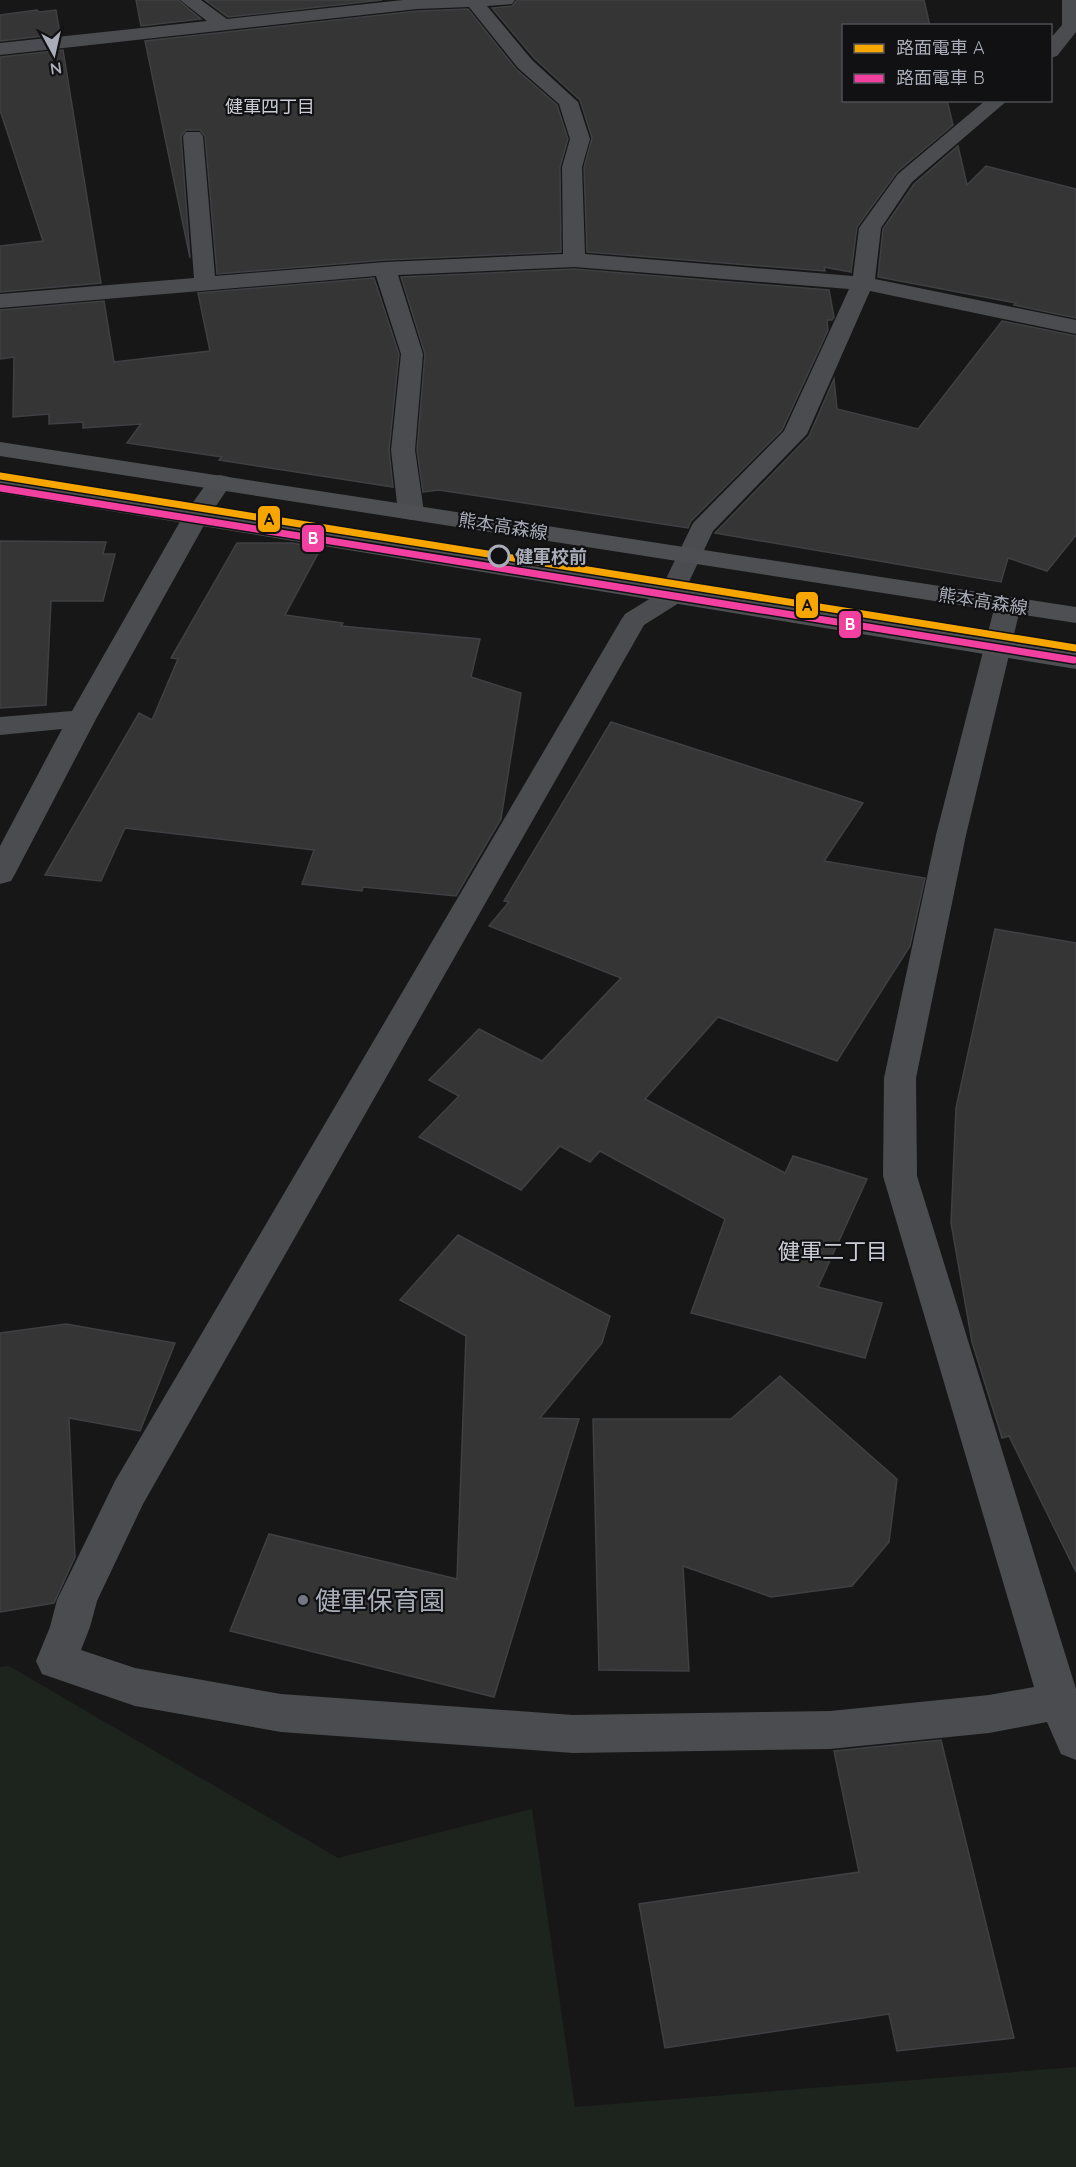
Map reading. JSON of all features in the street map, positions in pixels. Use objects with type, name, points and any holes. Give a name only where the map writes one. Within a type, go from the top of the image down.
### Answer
[{"type":"main road","name":"熊本高森線","points":[[0,449],[1076,615]]},
{"type":"main road","name":"熊本高森線","points":[[0,486],[670,597],[1076,661]]},
{"type":"street","points":[[189,0],[224,25]]},
{"type":"street","points":[[0,49],[416,2],[506,0]]},
{"type":"street","points":[[1052,50],[1071,26],[1071,0]]},
{"type":"street","points":[[474,2],[525,64],[568,102],[580,139],[572,167],[574,260]]},
{"type":"street","points":[[997,102],[905,178],[870,228],[863,283],[795,434],[702,528],[670,597],[634,620],[129,1493],[78,1600],[56,1661],[135,1687],[281,1713],[573,1734],[830,1730],[989,1714],[1059,1701]]},
{"type":"street","points":[[193,136],[205,283]]},
{"type":"street","points":[[0,301],[385,269],[574,260],[863,283],[1076,327]]},
{"type":"street","points":[[385,269],[412,354],[403,450],[411,512]]},
{"type":"street","points":[[0,874],[82,719],[195,518],[220,482]]},
{"type":"street","points":[[1008,605],[999,649],[951,835],[900,1078],[900,1176],[1059,1701],[1076,1740]]},
{"type":"street","points":[[0,726],[82,719]]},
{"type":"shaded area","points":[[9,1666],[338,1858],[532,1809],[575,2107],[1076,2067],[1076,2167],[0,2167],[0,1667]]},
{"type":"building","points":[[136,0],[178,0],[201,19],[141,26]]},
{"type":"building","points":[[205,0],[382,0],[228,17]]},
{"type":"building","points":[[517,0],[924,0],[930,24],[842,24],[842,102],[947,102],[953,125],[897,172],[857,227],[851,272],[824,267],[825,271],[587,252],[584,167],[592,138],[580,100],[534,58],[492,8],[512,6]]},
{"type":"building","points":[[468,9],[516,69],[557,105],[568,139],[560,167],[561,252],[385,260],[217,274],[205,136],[200,130],[186,130],[181,136],[190,258],[145,41],[417,11]]},
{"type":"building","points":[[37,10],[39,12],[56,10],[60,34],[0,41],[0,15]]},
{"type":"building","points":[[63,50],[101,283],[0,292],[0,246],[43,241],[0,110],[0,57]]},
{"type":"building","points":[[958,146],[967,185],[986,166],[1076,189],[1076,318],[1014,305],[1016,303],[878,277],[883,229],[914,184]]},
{"type":"building","points":[[574,269],[829,290],[834,317],[832,320],[827,320],[828,330],[782,430],[691,521],[688,528],[439,490],[423,492],[417,450],[425,354],[401,277]]},
{"type":"building","points":[[374,278],[399,354],[389,450],[393,487],[127,443],[141,424],[83,428],[83,422],[49,424],[49,414],[13,417],[14,357],[0,359],[0,310],[104,301],[114,362],[210,351],[198,293]]},
{"type":"building","points":[[1002,321],[1076,336],[1076,535],[1047,571],[1008,558],[1001,582],[715,533],[809,436],[834,379],[837,409],[918,429]]},
{"type":"building","points":[[0,541],[106,542],[103,554],[115,554],[103,601],[51,601],[46,705],[0,708]]},
{"type":"building","points":[[237,543],[292,543],[321,548],[285,615],[343,623],[341,626],[480,639],[471,677],[521,693],[501,819],[456,896],[363,887],[362,891],[302,884],[314,850],[125,828],[101,881],[45,875],[139,713],[152,720],[178,659],[171,658]]},
{"type":"building","points":[[611,722],[863,803],[824,861],[925,878],[910,946],[837,1061],[718,1017],[645,1099],[785,1173],[793,1156],[867,1179],[818,1287],[882,1303],[865,1358],[691,1313],[725,1219],[600,1151],[590,1162],[560,1146],[521,1190],[419,1137],[459,1096],[429,1080],[479,1029],[542,1061],[621,978],[489,926],[509,902],[504,901]]},
{"type":"building","points":[[995,929],[1076,943],[1076,1572],[1009,1436],[1002,1438],[972,1342],[951,1223],[956,1108]]},
{"type":"building","points":[[458,1235],[610,1316],[602,1343],[540,1418],[579,1419],[494,1697],[230,1631],[269,1534],[457,1579],[466,1336],[400,1300]]},
{"type":"building","points":[[66,1324],[175,1343],[140,1431],[69,1418],[75,1557],[54,1603],[0,1612],[0,1333]]},
{"type":"building","points":[[780,1376],[897,1479],[889,1542],[852,1586],[771,1597],[683,1566],[689,1671],[599,1670],[593,1419],[731,1419]]},
{"type":"building","points":[[941,1740],[1014,2038],[897,2051],[889,2014],[665,2048],[639,1904],[859,1872],[834,1751]]},
{"type":"tram line","name":"A","points":[[0,476],[1076,648]]},
{"type":"tram line","name":"B","points":[[0,488],[1074,660]]},
{"type":"place","name":"健軍校前","points":[[499,556]]},
{"type":"place","name":"健軍保育園","points":[[303,1600]]},
{"type":"district","name":"健軍四丁目","points":[[270,106]]},
{"type":"district","name":"健軍二丁目","points":[[833,1251]]}]
